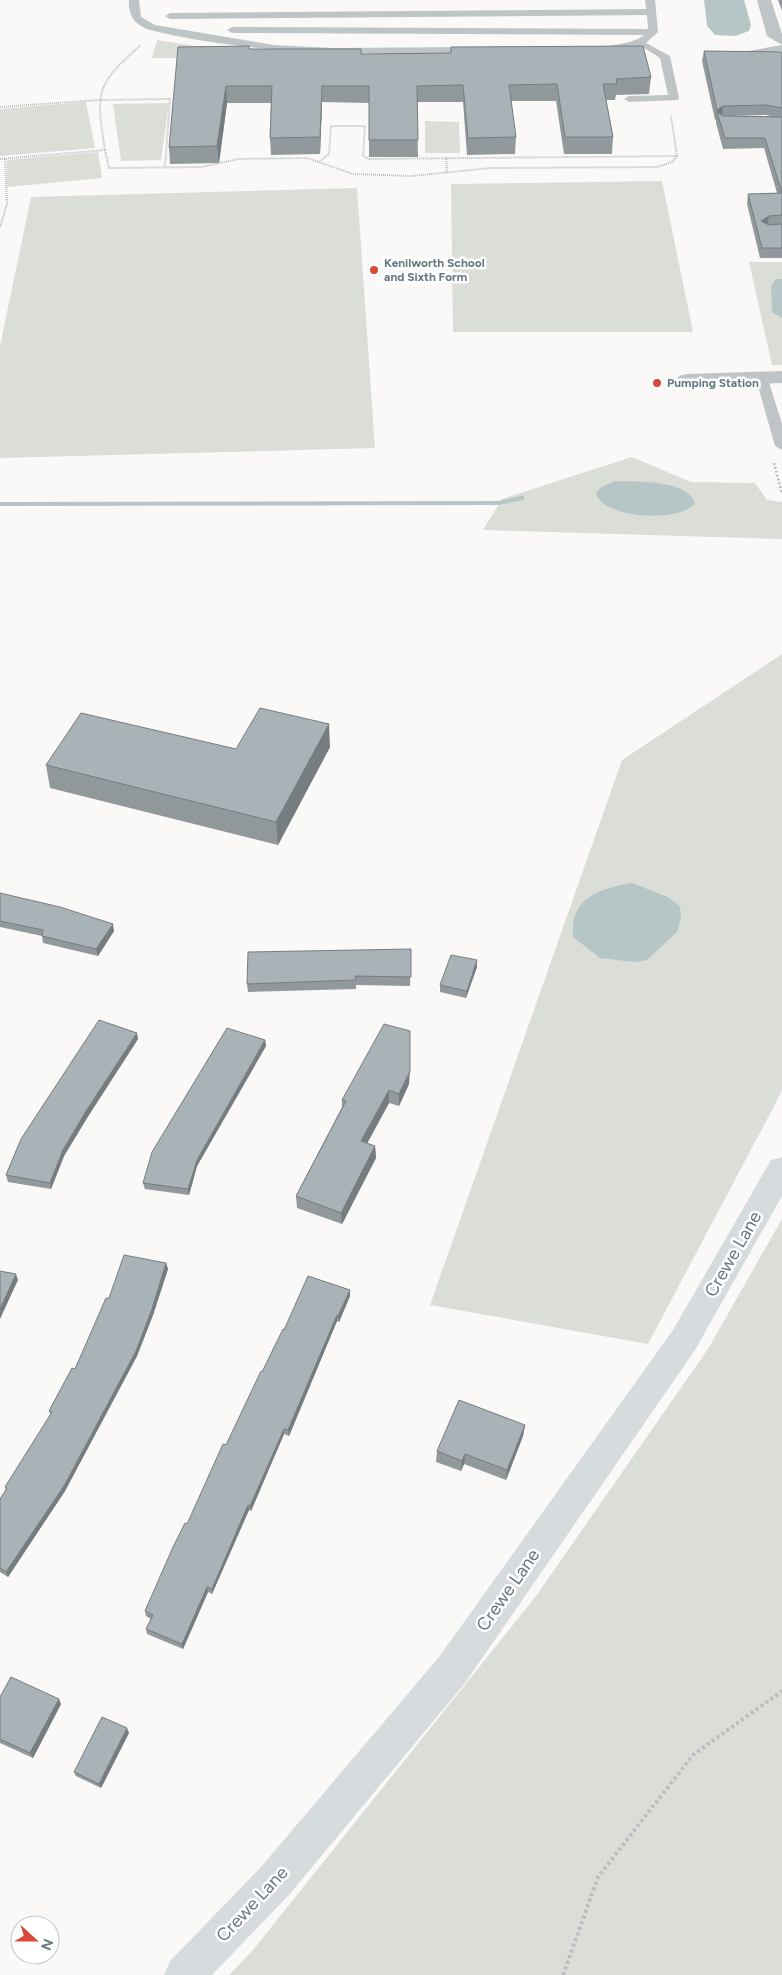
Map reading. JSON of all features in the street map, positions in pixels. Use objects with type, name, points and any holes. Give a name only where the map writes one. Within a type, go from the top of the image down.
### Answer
[{"type":"street","points":[[764,0],[775,36],[782,40]]},
{"type":"street","points":[[686,380],[762,379],[782,376]]},
{"type":"street","name":"Crewe Lane","points":[[184,1975],[275,1881],[452,1670],[684,1340],[782,1169]]},
{"type":"lane","points":[[134,0],[132,12],[140,22],[153,28],[274,48],[324,50],[486,50]]},
{"type":"lane","points":[[650,0],[654,32]]},
{"type":"lane","points":[[170,16],[652,12]]},
{"type":"lane","points":[[233,30],[235,16]]},
{"type":"lane","points":[[190,34],[204,30],[654,32]]},
{"type":"lane","points":[[593,49],[623,49],[641,44],[654,32]]},
{"type":"lane","points":[[630,99],[674,98],[665,56],[641,44]]},
{"type":"lane","points":[[732,55],[782,48]]},
{"type":"lane","points":[[762,379],[782,446]]},
{"type":"path","points":[[145,40],[109,75],[99,100],[109,168],[202,167],[238,159],[307,158],[354,174],[378,177],[491,168],[569,166],[657,167],[672,162],[677,156],[677,146],[670,114]]},
{"type":"path","points":[[165,167],[170,99]]},
{"type":"path","points":[[0,107],[99,100],[176,99]]},
{"type":"path","points":[[320,162],[329,154],[332,126],[364,126],[364,156],[366,158],[677,156]]},
{"type":"path","points":[[0,160],[105,150]]},
{"type":"path","points":[[446,157],[447,173]]},
{"type":"path","points":[[0,227],[8,204],[5,159]]},
{"type":"path","points":[[563,1975],[598,1877],[693,1755],[782,1691]]},
{"type":"shaded area","points":[[704,0],[744,0],[751,25],[749,31],[735,36],[715,35],[707,26]]},
{"type":"shaded area","points":[[157,40],[233,52],[233,58],[152,58]]},
{"type":"shaded area","points":[[86,102],[95,148],[0,156],[0,109]]},
{"type":"shaded area","points":[[169,103],[161,160],[121,161],[113,104]]},
{"type":"shaded area","points":[[425,121],[459,122],[460,153],[425,153]]},
{"type":"shaded area","points":[[98,152],[102,178],[7,187],[7,160]]},
{"type":"shaded area","points":[[662,181],[693,332],[453,332],[451,184]]},
{"type":"shaded area","points":[[357,188],[375,448],[0,458],[0,346],[31,197]]},
{"type":"shaded area","points":[[749,262],[782,262],[782,365],[772,365]]},
{"type":"shaded area","points":[[776,279],[782,279],[782,318],[772,312],[771,286]]},
{"type":"shaded area","points":[[632,457],[691,482],[755,483],[767,500],[782,502],[782,539],[483,530],[502,499]]},
{"type":"shaded area","points":[[615,481],[660,483],[671,486],[690,495],[695,503],[687,509],[674,514],[642,515],[626,513],[601,502],[596,493],[600,488]]},
{"type":"shaded area","points":[[782,654],[782,1091],[648,1344],[430,1305],[622,760]]},
{"type":"shaded area","points":[[632,883],[668,897],[680,906],[681,919],[677,932],[647,960],[635,962],[600,958],[573,937],[573,924],[576,913],[581,904],[598,892]]},
{"type":"shaded area","points":[[782,1219],[782,1975],[229,1975],[253,1950],[536,1596],[708,1349]]},
{"type":"building","points":[[249,46],[249,49],[361,49],[361,54],[451,53],[451,47],[643,46],[651,77],[616,79],[617,84],[603,84],[613,137],[565,137],[557,84],[509,85],[516,137],[468,138],[463,85],[417,86],[418,140],[369,140],[369,86],[322,86],[320,137],[270,138],[272,86],[226,86],[217,146],[169,147],[178,47]]},
{"type":"building","points":[[704,51],[782,52],[782,108],[767,105],[723,106],[717,110]]},
{"type":"building","points":[[717,112],[723,116],[782,117],[782,193],[765,138],[725,138]]},
{"type":"building","points":[[782,193],[782,215],[769,216],[761,221],[769,225],[782,224],[782,248],[762,248],[748,194]]},
{"type":"building","points":[[260,708],[329,724],[276,822],[46,765],[81,713],[236,749]]},
{"type":"building","points":[[0,893],[60,907],[113,924],[96,949],[42,936],[43,930],[0,921]]},
{"type":"building","points":[[411,949],[411,977],[355,976],[356,980],[247,984],[248,952]]},
{"type":"building","points":[[451,955],[477,960],[467,991],[440,985]]},
{"type":"building","points":[[99,1020],[137,1033],[63,1150],[50,1183],[6,1175],[21,1139]]},
{"type":"building","points":[[384,1024],[410,1031],[410,1071],[399,1094],[389,1090],[361,1141],[375,1146],[341,1213],[296,1196],[346,1101],[342,1100]]},
{"type":"building","points":[[227,1028],[265,1040],[197,1160],[188,1189],[143,1183],[152,1152]]},
{"type":"building","points":[[124,1255],[166,1263],[152,1309],[136,1351],[64,1486],[6,1572],[0,1568],[0,1499],[7,1488],[5,1487],[52,1412],[49,1411],[72,1368],[75,1369],[106,1298],[109,1298]]},
{"type":"building","points":[[0,1271],[16,1274],[0,1309]]},
{"type":"building","points":[[308,1276],[350,1290],[337,1315],[288,1430],[284,1429],[250,1506],[248,1505],[212,1589],[207,1587],[182,1644],[146,1629],[153,1615],[145,1611],[173,1547],[185,1523],[187,1524],[223,1444],[226,1445],[261,1371],[284,1330]]},
{"type":"building","points":[[459,1400],[525,1425],[507,1470],[465,1454],[462,1461],[437,1451]]},
{"type":"building","points":[[11,1677],[59,1699],[30,1753],[0,1739],[0,1697]]},
{"type":"building","points":[[102,1717],[127,1728],[99,1784],[74,1772]]},
{"type":"waterway","points":[[0,504],[498,503],[521,498]]},
{"type":"place","name":"Kenilworth School and Sixth Form","points":[[374,270]]},
{"type":"place","name":"Pumping Station","points":[[657,383]]}]
